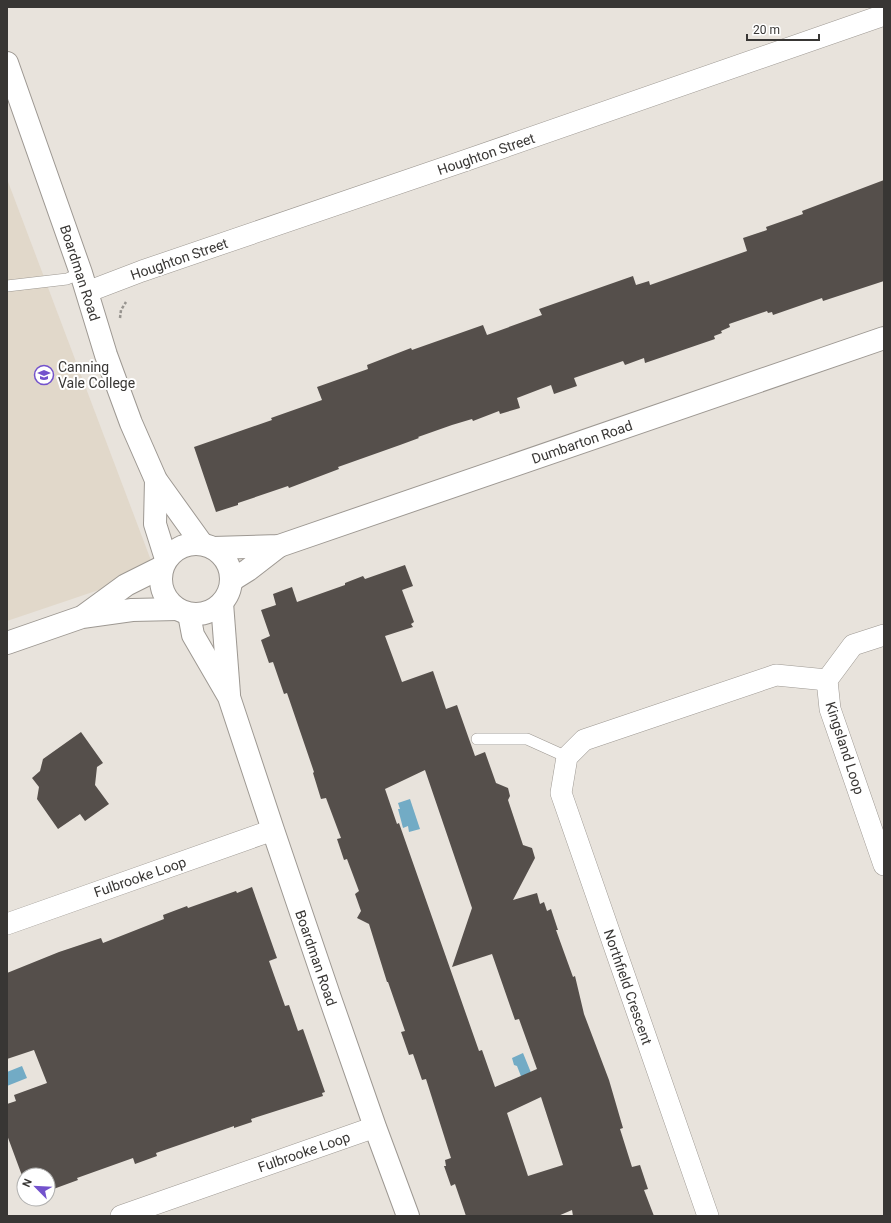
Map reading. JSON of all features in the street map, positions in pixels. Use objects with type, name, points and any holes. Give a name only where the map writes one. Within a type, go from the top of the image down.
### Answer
[{"type":"street","name":"Houghton Street","points":[[84,282],[142,271],[457,164],[884,15]]},
{"type":"street","name":"Boardman Road","points":[[7,63],[84,282],[106,355],[131,423],[156,480],[207,546],[221,554],[227,561],[231,570],[232,580]]},
{"type":"street","name":"Dumbarton Road","points":[[232,580],[248,570],[279,546],[884,338]]},
{"type":"street","name":"Boardman Road","points":[[156,480],[155,524],[164,563],[160,579],[163,591],[168,601],[183,611],[193,635],[229,698],[375,1128],[408,1216]]},
{"type":"street","points":[[82,617],[126,585],[164,563],[173,552],[182,546],[192,544],[207,546]]},
{"type":"street","name":"Dumbarton Road","points":[[207,546],[279,546]]},
{"type":"street","points":[[7,643],[82,617],[132,610],[183,611],[201,614],[213,610],[222,603],[229,592],[232,580]]},
{"type":"street","name":"Boardman Road","points":[[222,603],[229,698]]},
{"type":"street","points":[[567,756],[584,740],[776,675],[827,680],[853,646],[884,635]]},
{"type":"street","name":"Kingsland Loop","points":[[827,680],[830,709],[884,865]]},
{"type":"street","name":"Northfield Crescent","points":[[567,756],[561,793],[708,1216]]},
{"type":"street","name":"Fulbrooke Loop","points":[[7,924],[273,830]]},
{"type":"street","name":"Fulbrooke Loop","points":[[120,1216],[375,1128]]},
{"type":"lane","points":[[7,286],[67,279],[84,282]]},
{"type":"lane","points":[[477,738],[527,739],[567,756]]},
{"type":"path","points":[[120,324],[121,310],[127,300]]},
{"type":"shaded area","name":"Canning Vale College","points":[[7,179],[155,571],[7,621]]},
{"type":"water","points":[[410,799],[420,829],[409,832],[408,826],[403,828],[398,803]]},
{"type":"water","points":[[523,1053],[534,1080],[524,1084],[512,1058]]},
{"type":"water","points":[[22,1066],[27,1078],[7,1086],[7,1072]]},
{"type":"building","points":[[884,180],[884,281],[823,301],[822,298],[773,315],[772,312],[768,313],[767,311],[729,324],[730,327],[721,331],[722,333],[714,336],[715,339],[645,363],[644,358],[625,365],[623,361],[574,378],[577,386],[554,394],[551,385],[517,398],[520,408],[500,414],[499,411],[473,421],[472,419],[452,425],[338,467],[339,469],[289,488],[288,486],[216,512],[194,447],[272,420],[271,418],[322,400],[317,387],[368,369],[367,365],[411,348],[412,350],[483,325],[487,335],[542,315],[539,309],[633,276],[636,285],[649,281],[650,285],[747,251],[743,238],[767,230],[766,227],[803,214],[802,211]]},
{"type":"building","points":[[405,565],[413,586],[402,590],[414,622],[411,624],[413,627],[385,636],[402,682],[433,671],[446,709],[457,705],[475,756],[485,752],[496,783],[508,788],[510,796],[508,800],[523,845],[532,848],[535,858],[513,900],[537,893],[540,904],[544,902],[547,911],[551,909],[558,930],[556,930],[573,977],[575,976],[584,1014],[609,1080],[623,1128],[620,1129],[632,1167],[640,1165],[648,1189],[644,1190],[654,1216],[573,1216],[572,1210],[558,1216],[466,1216],[455,1184],[451,1186],[444,1166],[446,1166],[445,1160],[451,1158],[426,1079],[422,1080],[413,1054],[409,1055],[401,1032],[405,1031],[387,982],[369,924],[357,918],[361,911],[355,894],[359,891],[347,859],[344,860],[337,839],[341,838],[326,798],[321,799],[313,773],[314,772],[287,693],[284,694],[273,662],[269,663],[261,640],[270,636],[261,610],[276,605],[273,594],[292,587],[297,602],[345,585],[345,583],[363,576],[365,579]],"holes":[[[425,770],[472,908],[452,967],[492,954],[515,1020],[519,1019],[537,1069],[495,1087],[482,1050],[479,1051],[399,823],[397,824],[385,789]],[[541,1097],[563,1165],[528,1176],[507,1113]]]},
{"type":"building","points":[[81,732],[103,763],[97,767],[95,785],[109,804],[85,821],[80,814],[58,829],[37,799],[39,787],[32,778],[40,771],[43,759]]},
{"type":"building","points":[[252,887],[277,958],[269,961],[285,1006],[289,1005],[298,1031],[303,1029],[325,1092],[322,1093],[323,1096],[251,1119],[252,1122],[234,1128],[234,1126],[156,1153],[157,1156],[135,1164],[133,1158],[77,1178],[78,1180],[56,1188],[56,1167],[19,1167],[7,1135],[7,1104],[16,1101],[14,1095],[47,1083],[34,1050],[7,1059],[7,973],[59,952],[101,938],[103,943],[164,919],[163,915],[187,906],[188,908],[236,891],[237,893]]},
{"type":"place","name":"Canning Vale College","points":[[44,375]]}]
